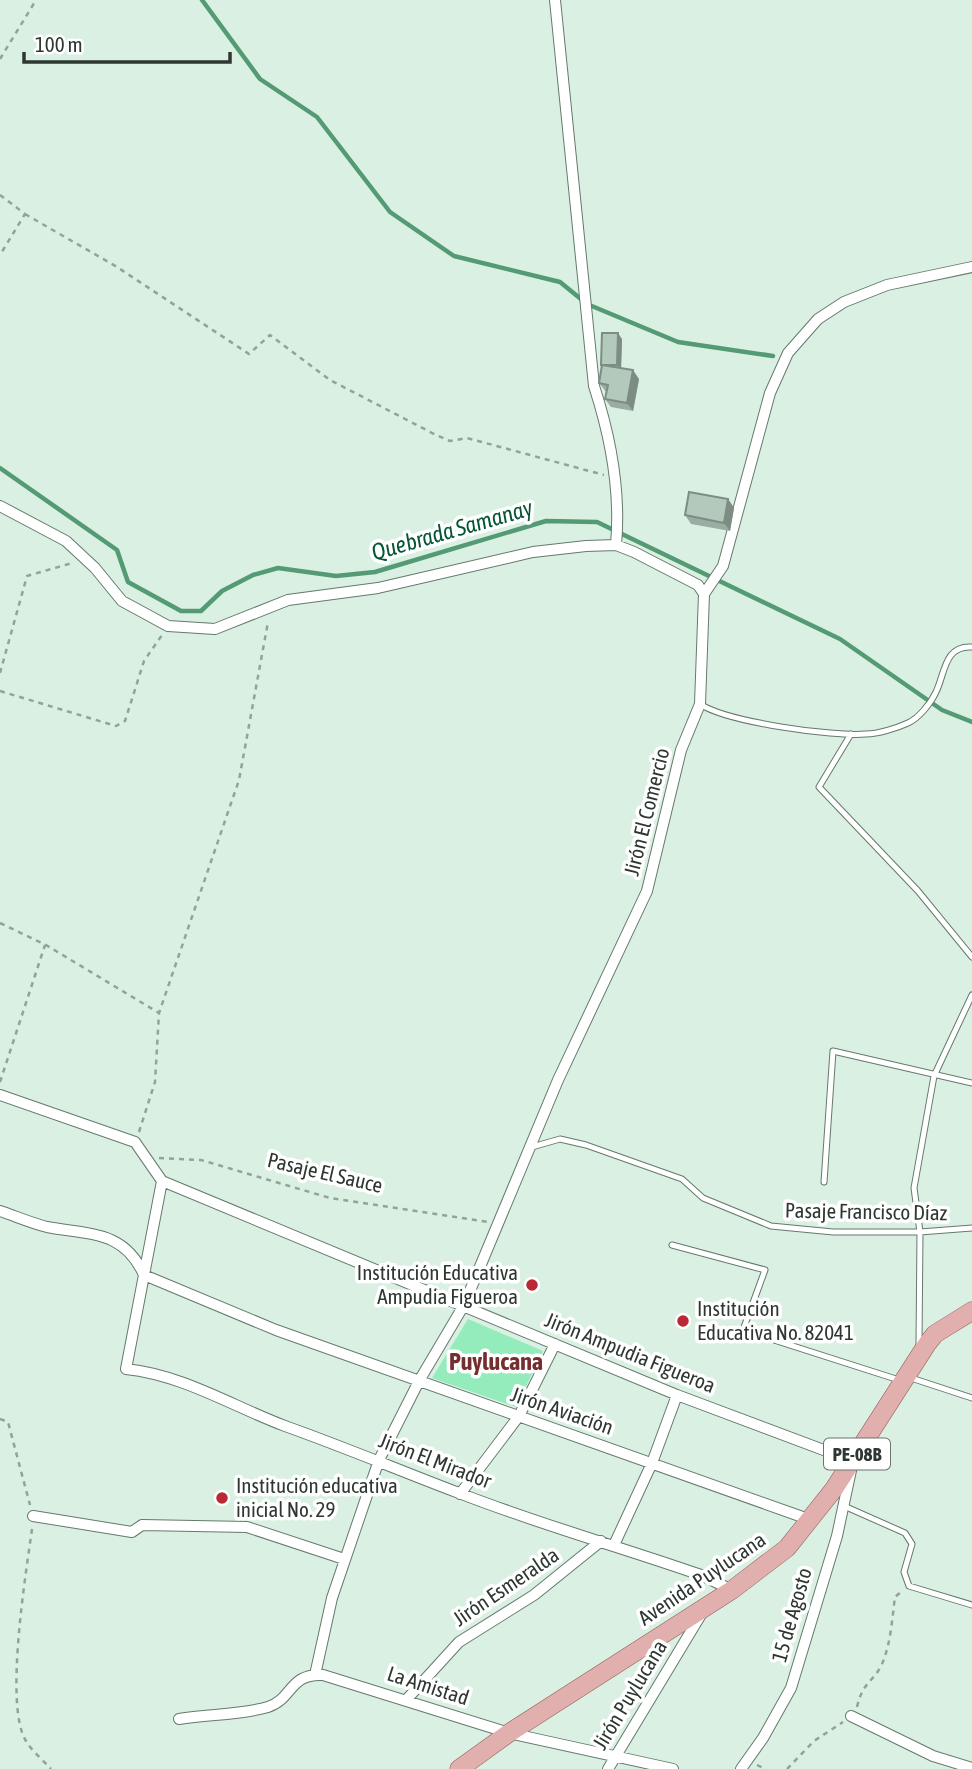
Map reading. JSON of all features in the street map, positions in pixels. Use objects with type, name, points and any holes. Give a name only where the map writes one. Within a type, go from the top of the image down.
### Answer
[{"type":"main road","name":"Avenida Puylucana","points":[[459,1769],[509,1733],[732,1590],[787,1548],[811,1520],[853,1461],[904,1378],[935,1334],[972,1311]]},
{"type":"street","points":[[555,0],[594,386],[610,435],[616,478],[617,537]]},
{"type":"street","points":[[0,506],[66,541],[86,559],[122,601],[168,626],[215,629],[288,600],[390,586],[533,552],[617,537],[707,590],[720,571],[770,393],[788,353],[818,319],[844,302],[887,285],[972,267]]},
{"type":"street","name":"Jirón El Comercio","points":[[419,1381],[464,1305],[529,1147],[605,976],[637,918],[658,851],[667,802],[681,750],[700,704],[707,590]]},
{"type":"street","points":[[0,1095],[135,1142],[162,1181],[144,1275]]},
{"type":"street","name":"Jirón Ampudia Figueroa","points":[[162,1181],[677,1395],[853,1461]]},
{"type":"street","points":[[0,1211],[44,1226],[116,1241],[137,1260],[144,1275]]},
{"type":"street","name":"Jirón El Mirador","points":[[144,1275],[126,1369],[155,1372],[189,1384],[244,1411],[379,1460],[460,1494],[701,1575],[732,1590]]},
{"type":"street","name":"Jirón Aviación","points":[[144,1275],[276,1330],[811,1520]]},
{"type":"street","points":[[460,1494],[519,1416],[555,1344]]},
{"type":"street","points":[[179,1719],[270,1706],[298,1680],[315,1675],[344,1559],[379,1460],[419,1381]]},
{"type":"street","points":[[614,1545],[652,1463],[677,1395]]},
{"type":"street","name":"15 de Agosto","points":[[741,1769],[764,1738],[791,1688],[844,1506],[853,1461]]},
{"type":"street","points":[[33,1516],[132,1532],[142,1525],[247,1527],[344,1559]]},
{"type":"street","name":"Jirón Esmeralda","points":[[407,1699],[459,1642],[534,1595],[601,1541]]},
{"type":"street","name":"Jirón Puylucana","points":[[608,1769],[707,1606]]},
{"type":"street","name":"La Amistad","points":[[315,1675],[407,1699],[509,1733],[673,1769]]},
{"type":"street","points":[[851,1716],[933,1756],[972,1768]]},
{"type":"lane","points":[[700,704],[714,714],[759,724],[868,734],[908,723],[924,709],[937,691],[943,667],[950,655],[965,646],[972,647]]},
{"type":"lane","points":[[851,734],[819,787],[918,891],[972,957]]},
{"type":"lane","points":[[919,1356],[920,1232],[914,1188],[934,1076],[972,995]]},
{"type":"lane","points":[[824,1182],[833,1051],[972,1083]]},
{"type":"lane","name":"Pasaje Francisco Díaz","points":[[529,1147],[560,1139],[586,1145],[682,1179],[703,1198],[771,1226],[833,1232],[920,1232],[972,1228]]},
{"type":"lane","points":[[672,1245],[765,1270],[743,1330],[972,1398]]},
{"type":"lane","points":[[844,1506],[905,1533],[912,1544],[904,1572],[909,1586],[972,1605]]},
{"type":"path","points":[[0,59],[36,0]]},
{"type":"path","points":[[0,195],[25,214],[117,267],[249,354],[270,335],[330,380],[450,441],[467,438],[616,478]]},
{"type":"path","points":[[0,255],[25,214]]},
{"type":"path","points":[[0,673],[27,576],[86,559]]},
{"type":"path","points":[[135,1142],[155,1082],[159,1013],[239,780],[270,608]]},
{"type":"path","points":[[0,691],[116,726],[125,721],[144,661],[168,626]]},
{"type":"path","points":[[0,923],[46,944],[159,1013]]},
{"type":"path","points":[[0,1082],[46,944]]},
{"type":"path","name":"Pasaje El Sauce","points":[[145,1157],[201,1160],[330,1198],[498,1224]]},
{"type":"path","points":[[0,1419],[8,1422],[33,1516],[18,1644],[16,1705],[25,1740],[51,1769]]},
{"type":"path","points":[[787,1769],[814,1741],[851,1716],[858,1706],[859,1691],[881,1666],[890,1639],[895,1597],[909,1586]]},
{"type":"green space","points":[[468,1319],[543,1351],[516,1407],[432,1378]]},
{"type":"building","points":[[602,333],[618,333],[617,365],[601,365]]},
{"type":"building","points":[[602,365],[633,370],[627,403],[605,399],[608,385],[599,383]]},
{"type":"building","points":[[689,492],[728,499],[724,523],[685,515]]},
{"type":"waterway","points":[[202,0],[260,79],[317,117],[390,212],[454,256],[560,282],[587,304],[678,342],[773,356]]},
{"type":"waterway","name":"Quebrada Samanay","points":[[0,468],[117,550],[128,582],[181,611],[201,611],[222,591],[253,575],[278,568],[336,576],[375,572],[546,521],[597,522],[840,639],[942,710],[972,722]]},
{"type":"place","name":"Institución Educativa Ampudia Figueroa","points":[[532,1285]]},
{"type":"place","name":"Institución Educativa No. 82041","points":[[683,1321]]},
{"type":"place","name":"Institución educativa inicial No. 29","points":[[222,1498]]},
{"type":"district","name":"Puylucana","points":[[496,1362]]}]
